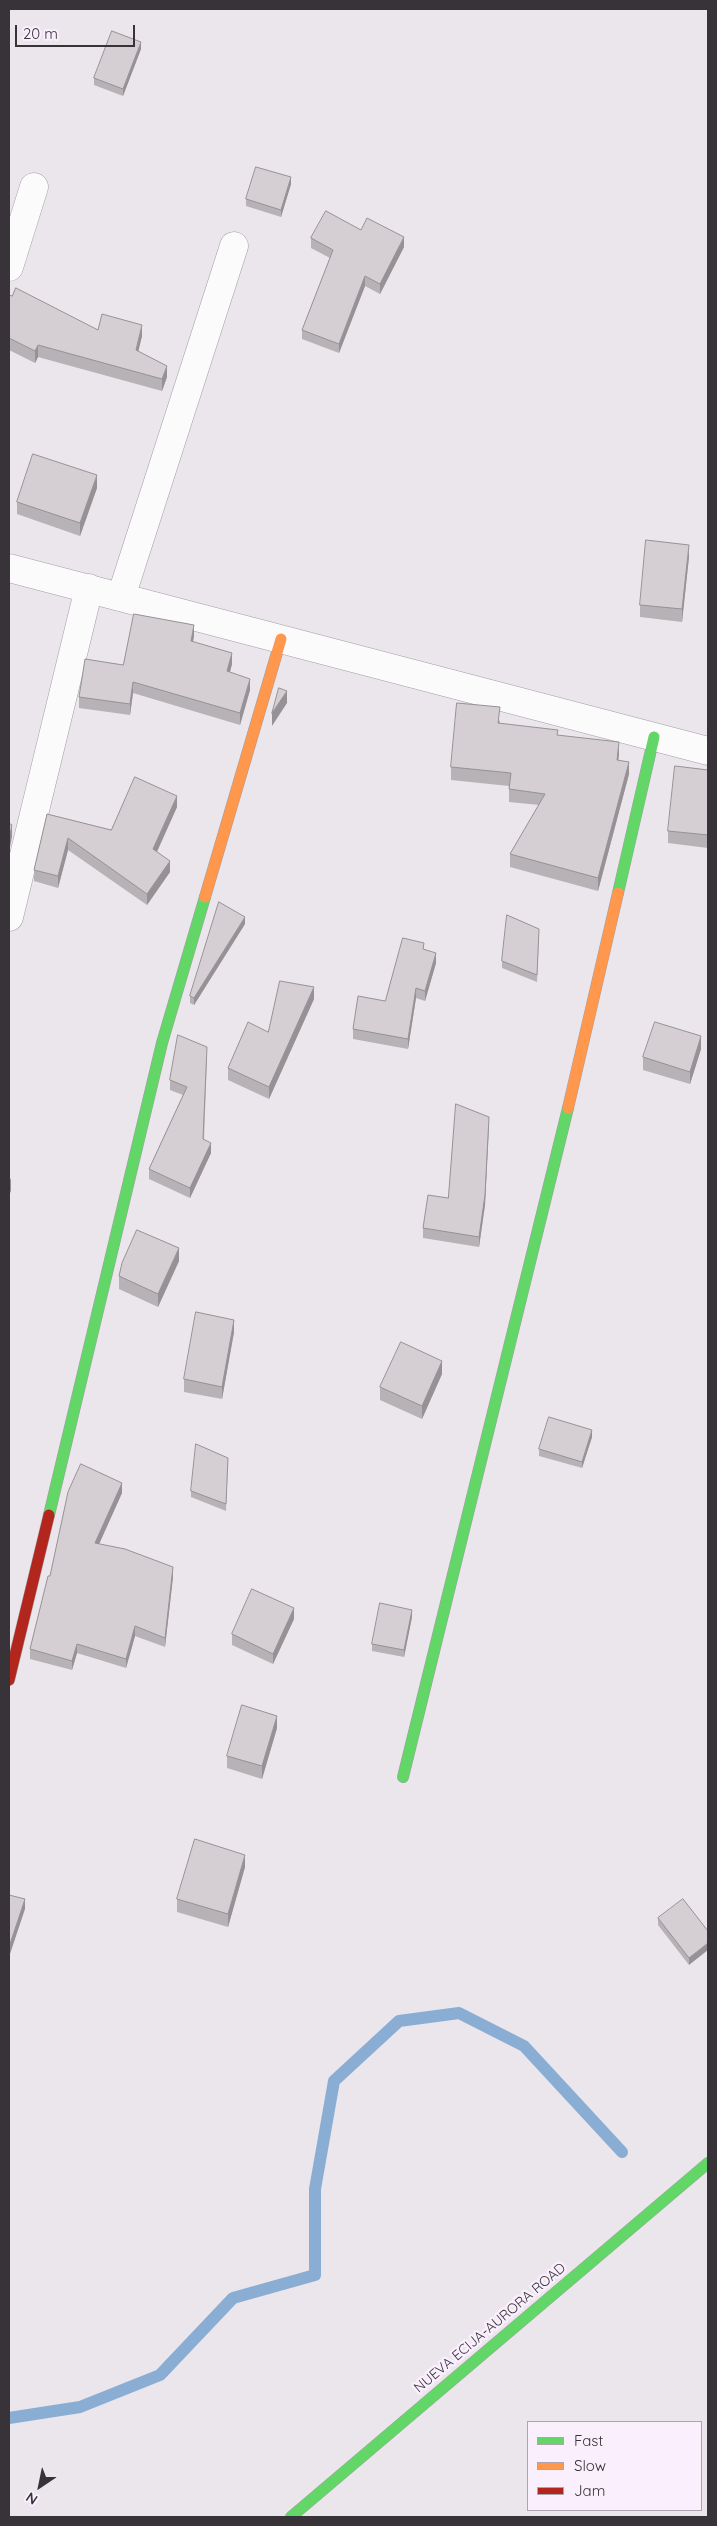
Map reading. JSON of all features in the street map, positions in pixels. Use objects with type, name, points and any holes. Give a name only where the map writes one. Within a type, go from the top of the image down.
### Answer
[{"type":"street","points":[[9,267],[34,187]]},
{"type":"street","points":[[121,597],[234,246]]},
{"type":"street","points":[[9,568],[708,751]]},
{"type":"street","points":[[9,917],[89,588]]},
{"type":"street","points":[[9,1680],[162,1043],[281,639]]},
{"type":"street","points":[[402,1777],[537,1240],[654,737]]},
{"type":"street","name":"NUEVA ECIJA-AURORA ROAD","points":[[291,2517],[708,2163]]},
{"type":"building","points":[[112,31],[141,42],[123,89],[94,78]]},
{"type":"building","points":[[256,167],[291,177],[281,210],[246,199]]},
{"type":"building","points":[[326,211],[361,230],[367,218],[404,237],[380,284],[365,276],[339,344],[302,330],[333,250],[311,238]]},
{"type":"building","points":[[16,288],[98,330],[102,314],[142,325],[136,350],[167,366],[162,379],[38,345],[35,351],[9,338],[9,295],[12,296]]},
{"type":"building","points":[[33,454],[97,475],[80,523],[17,502]]},
{"type":"building","points":[[646,540],[689,545],[682,609],[640,605]]},
{"type":"building","points":[[134,614],[194,625],[191,641],[232,653],[227,671],[250,679],[240,713],[133,682],[130,704],[79,697],[85,659],[123,665]]},
{"type":"building","points":[[279,688],[287,691],[272,713]]},
{"type":"building","points":[[457,703],[500,707],[498,723],[558,730],[557,735],[619,742],[617,760],[629,762],[598,878],[510,854],[545,794],[509,789],[511,773],[451,767]]},
{"type":"building","points":[[675,766],[708,770],[708,835],[668,831]]},
{"type":"building","points":[[135,777],[177,796],[153,849],[170,861],[147,894],[68,838],[58,876],[34,870],[47,814],[111,830]]},
{"type":"building","points":[[9,823],[12,825],[9,839]]},
{"type":"building","points":[[219,902],[245,917],[194,998],[190,996]]},
{"type":"building","points":[[507,915],[539,929],[537,975],[502,961]]},
{"type":"building","points":[[403,938],[424,943],[423,949],[436,953],[425,991],[416,988],[408,1039],[353,1029],[358,996],[385,1001]]},
{"type":"building","points":[[280,981],[314,987],[269,1087],[228,1068],[248,1022],[268,1032]]},
{"type":"building","points":[[655,1022],[701,1036],[690,1072],[643,1057]]},
{"type":"building","points":[[178,1035],[207,1047],[203,1139],[211,1143],[190,1188],[149,1169],[187,1087],[170,1080]]},
{"type":"building","points":[[456,1104],[489,1117],[485,1195],[479,1237],[423,1228],[428,1195],[448,1198]]},
{"type":"building","points":[[137,1230],[179,1248],[158,1294],[119,1276],[122,1263]]},
{"type":"building","points":[[196,1312],[234,1320],[222,1387],[184,1379]]},
{"type":"building","points":[[401,1342],[442,1361],[422,1406],[380,1387]]},
{"type":"building","points":[[549,1417],[592,1430],[582,1462],[539,1449]]},
{"type":"building","points":[[196,1444],[228,1458],[226,1504],[191,1491]]},
{"type":"building","points":[[81,1464],[122,1483],[95,1543],[125,1549],[173,1567],[165,1638],[135,1626],[126,1659],[77,1644],[72,1661],[30,1649],[48,1576],[50,1576],[68,1492]]},
{"type":"building","points":[[252,1589],[294,1608],[273,1654],[232,1634]]},
{"type":"building","points":[[380,1603],[412,1610],[404,1650],[372,1644]]},
{"type":"building","points":[[242,1705],[277,1716],[262,1766],[227,1756]]},
{"type":"building","points":[[195,1839],[245,1855],[228,1914],[177,1899]]},
{"type":"building","points":[[9,1895],[25,1899],[9,1947]]},
{"type":"building","points":[[683,1899],[708,1931],[708,1943],[689,1958],[658,1918]]},
{"type":"waterway","points":[[9,2418],[80,2407],[160,2375],[233,2298],[315,2275],[315,2189],[334,2081],[399,2021],[459,2013],[524,2046],[622,2152]]},
{"type":"traffic: fast","points":[[618,893],[654,737]]},
{"type":"traffic: fast","points":[[49,1515],[162,1043],[205,897]]},
{"type":"traffic: fast","points":[[403,1777],[568,1108]]},
{"type":"traffic: fast","points":[[291,2517],[708,2163]]},
{"type":"traffic: slow","points":[[205,897],[281,639]]},
{"type":"traffic: slow","points":[[568,1108],[618,893]]},
{"type":"traffic: jam","points":[[9,1680],[49,1515]]}]
